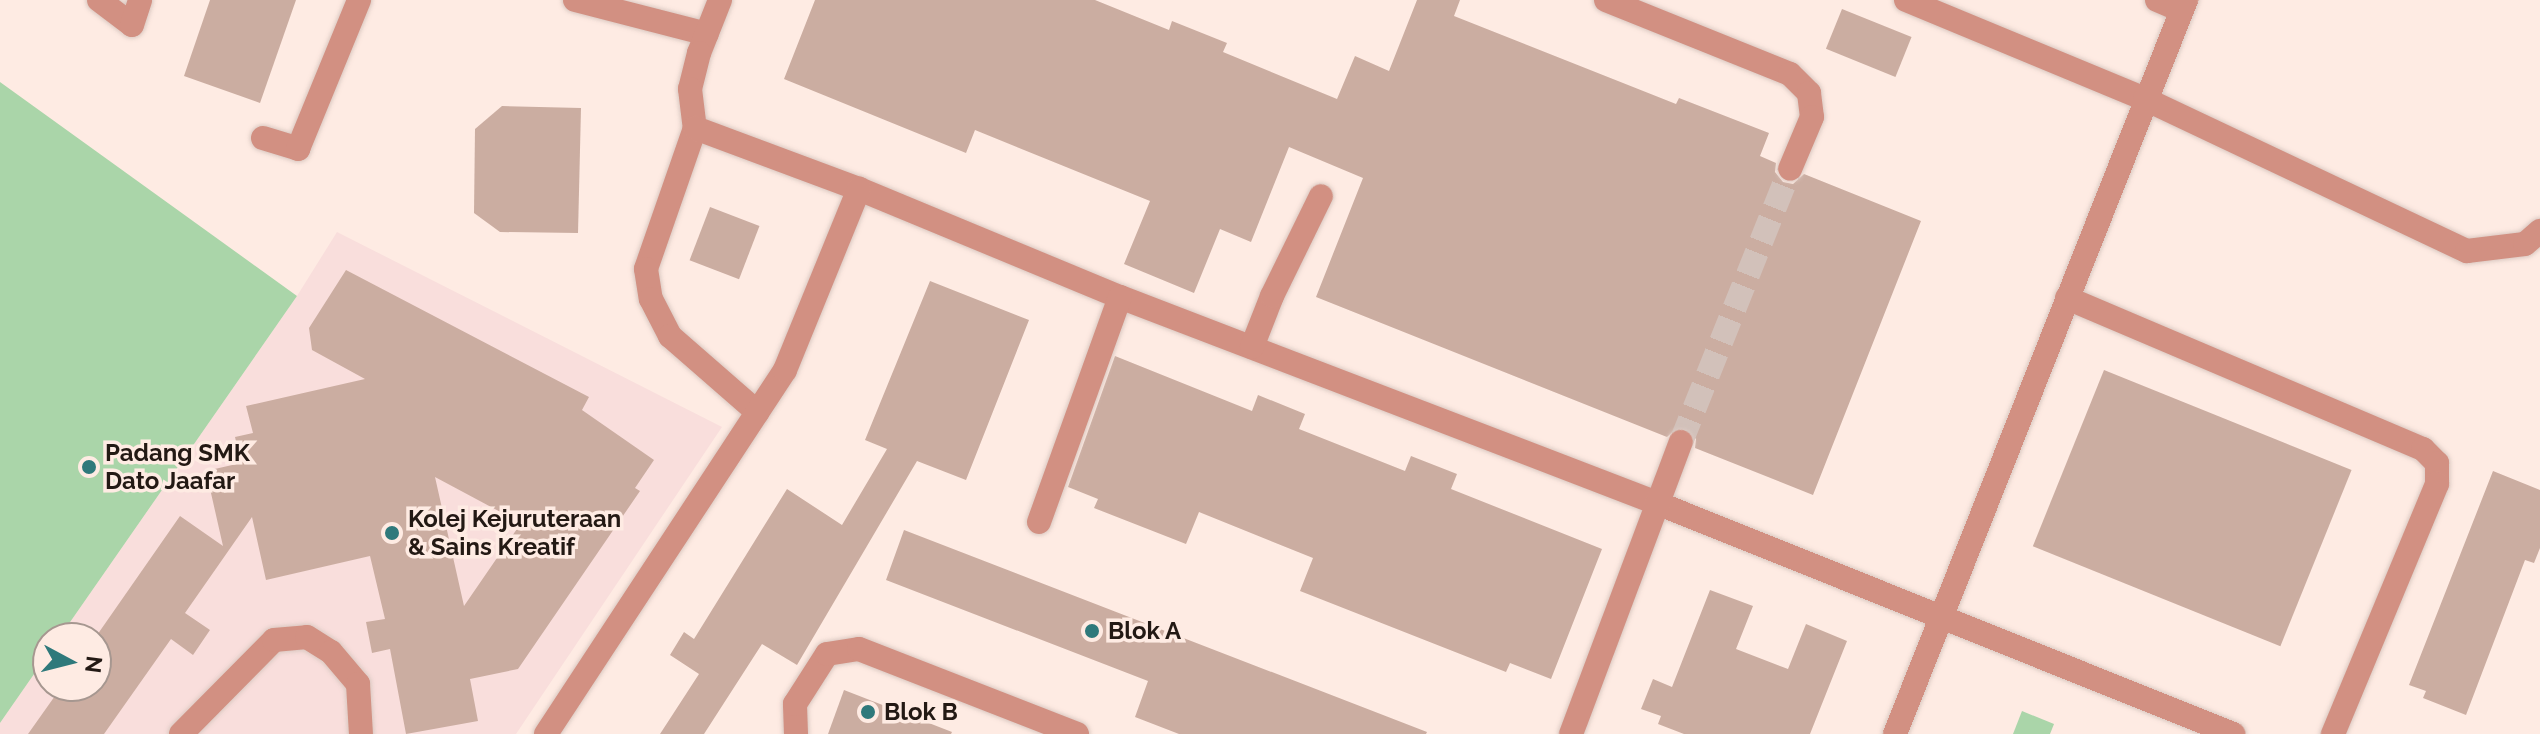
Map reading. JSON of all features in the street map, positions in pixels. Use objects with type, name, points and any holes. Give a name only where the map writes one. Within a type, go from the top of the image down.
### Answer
[{"type":"lane","points":[[99,0],[132,25],[140,0]]},
{"type":"lane","points":[[263,138],[298,149],[359,0]]},
{"type":"lane","points":[[575,0],[707,34]]},
{"type":"lane","points":[[720,0],[690,89],[695,128],[646,269],[651,299],[670,336],[757,412]]},
{"type":"lane","points":[[1606,0],[1790,74],[1809,93],[1812,117],[1790,169]]},
{"type":"lane","points":[[1906,0],[2145,99],[2467,251],[2525,244],[2540,231]]},
{"type":"lane","points":[[1895,734],[1939,616],[2184,5],[2157,0]]},
{"type":"lane","points":[[695,128],[859,189],[1120,297],[1657,503],[2233,734]]},
{"type":"lane","points":[[546,734],[785,370],[859,189]]},
{"type":"lane","points":[[1252,347],[1272,296],[1321,196]]},
{"type":"lane","points":[[1039,522],[1120,297]]},
{"type":"lane","points":[[2067,298],[2423,449],[2437,463],[2437,484],[2333,734]]},
{"type":"lane","points":[[1571,734],[1681,442]]},
{"type":"lane","points":[[181,734],[274,640],[307,637],[331,652],[358,684],[361,734]]},
{"type":"lane","points":[[796,734],[795,704],[827,654],[859,649],[1077,734]]},
{"type":"shaded area","name":"Kolej Kejuruteraan & Sains Kreatif","points":[[337,232],[722,427],[516,734],[0,734],[0,723],[32,677],[32,702],[112,702],[112,622],[70,622],[297,296]]},
{"type":"green space","name":"Padang SMK Dato Jaafar","points":[[0,82],[297,296],[70,622],[32,622],[32,677],[0,723]]},
{"type":"green space","points":[[2022,711],[2054,724],[2050,734],[2013,734]]},
{"type":"building","points":[[210,0],[296,0],[260,103],[184,76]]},
{"type":"building","points":[[815,0],[1095,0],[1169,30],[1172,21],[1227,43],[1223,52],[1337,99],[1355,56],[1389,71],[1417,0],[1460,0],[1454,16],[1676,104],[1679,98],[1769,133],[1760,156],[1776,163],[1775,172],[1783,182],[1793,184],[1804,174],[1921,221],[1813,495],[1695,448],[1696,439],[1687,428],[1678,427],[1667,437],[1316,297],[1363,178],[1289,147],[1251,242],[1220,229],[1194,293],[1124,264],[1150,201],[975,130],[966,153],[784,79]]},
{"type":"building","points":[[1842,9],[1912,37],[1895,77],[1826,49]]},
{"type":"building","points":[[502,106],[581,108],[578,233],[500,232],[474,213],[475,129]]},
{"type":"building","points":[[710,207],[759,226],[739,279],[690,260]]},
{"type":"building","points":[[346,270],[589,397],[582,410],[654,460],[635,488],[640,491],[518,669],[470,679],[478,721],[406,734],[390,649],[372,653],[366,622],[385,619],[370,556],[266,580],[252,517],[185,613],[210,630],[193,655],[171,639],[104,734],[28,734],[51,702],[112,702],[112,622],[106,622],[180,516],[223,546],[206,471],[241,463],[235,437],[253,433],[246,406],[365,379],[312,350],[309,328]],"holes":[[[435,477],[521,523],[464,606]]]},
{"type":"building","points":[[930,281],[1029,320],[966,480],[917,461],[797,665],[762,644],[704,734],[660,734],[699,674],[670,655],[684,632],[694,639],[787,489],[842,525],[887,449],[865,440]]},
{"type":"building","points":[[1115,356],[1252,411],[1258,395],[1305,414],[1299,429],[1405,471],[1411,456],[1457,474],[1451,489],[1602,549],[1551,679],[1510,663],[1506,672],[1300,591],[1313,558],[1199,512],[1186,544],[1094,508],[1098,499],[1068,487]]},
{"type":"building","points":[[2104,370],[2352,470],[2280,646],[2033,546]]},
{"type":"building","points":[[2493,471],[2540,490],[2540,548],[2534,563],[2525,560],[2466,715],[2423,698],[2426,691],[2409,685]]},
{"type":"building","name":"Blok A","points":[[904,530],[1427,732],[1179,734],[1135,717],[1148,681],[886,580]]},
{"type":"building","points":[[1710,590],[1753,606],[1736,649],[1788,669],[1806,624],[1847,641],[1810,734],[1684,734],[1658,724],[1661,716],[1641,709],[1653,679],[1672,687]]},
{"type":"building","name":"Blok B","points":[[844,690],[952,732],[828,734]]},
{"type":"tunnel","points":[[1681,442],[1790,169]]},
{"type":"place","name":"Padang SMK Dato Jaafar","points":[[89,467]]},
{"type":"place","name":"Kolej Kejuruteraan & Sains Kreatif","points":[[392,533]]},
{"type":"place","name":"Blok A","points":[[1092,631]]},
{"type":"place","name":"Blok B","points":[[868,712]]}]
